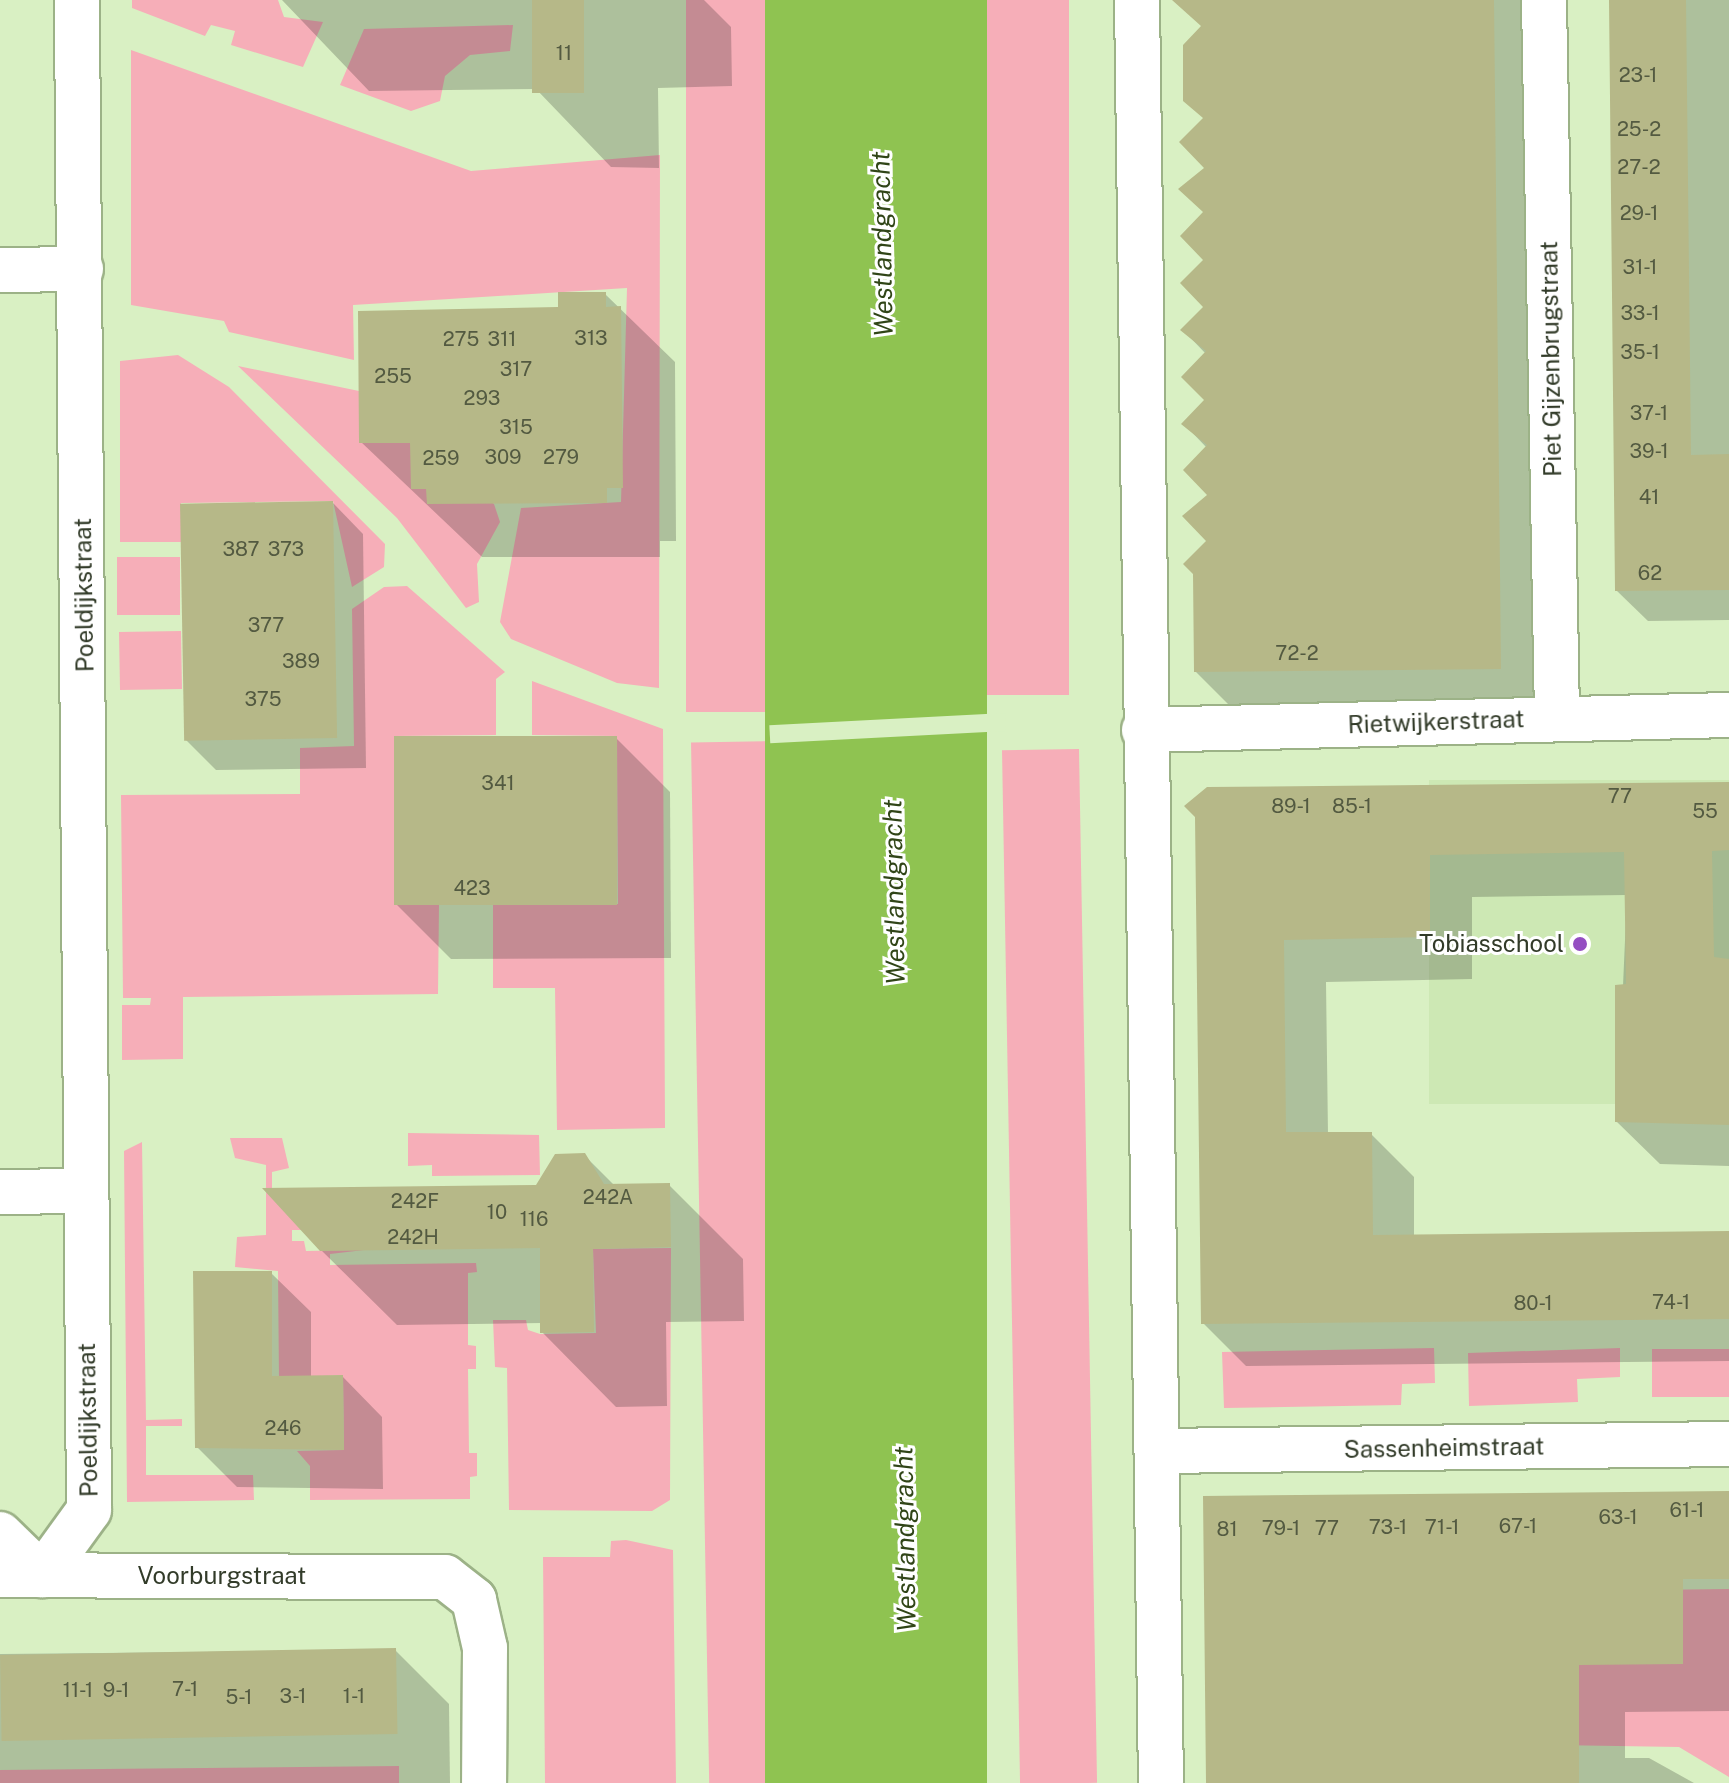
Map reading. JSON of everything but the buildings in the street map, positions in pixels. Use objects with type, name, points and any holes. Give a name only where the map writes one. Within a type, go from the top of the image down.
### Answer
[{"type":"street","name":"Poeldijkstraat","points":[[21,1575],[89,1510],[83,1191],[81,269],[77,0]]},
{"type":"street","points":[[1137,0],[1144,730],[1161,1783]]},
{"type":"street","name":"Piet Gijzenbrugstraat","points":[[1544,0],[1557,719]]},
{"type":"street","points":[[0,270],[81,269]]},
{"type":"street","name":"Rietwijkerstraat","points":[[1144,730],[1729,715]]},
{"type":"street","points":[[0,1192],[83,1191]]},
{"type":"street","name":"Sassenheimstraat","points":[[1158,1451],[1729,1444]]},
{"type":"street","points":[[0,1534],[21,1575]]},
{"type":"street","name":"Voorburgstraat","points":[[21,1575],[445,1577],[474,1600],[485,1648],[484,1783]]},
{"type":"shaded area","points":[[132,0],[278,0],[284,17],[323,22],[303,67],[231,45],[235,31],[211,25],[205,36],[132,8]]},
{"type":"shaded area","points":[[686,0],[765,0],[765,712],[686,712]]},
{"type":"shaded area","points":[[987,0],[1069,0],[1069,695],[987,695]]},
{"type":"shaded area","points":[[513,25],[510,51],[470,55],[445,76],[440,101],[411,111],[340,85],[364,29]]},
{"type":"shaded area","points":[[131,50],[471,171],[660,155],[659,688],[617,683],[511,639],[500,622],[521,508],[621,502],[627,288],[353,305],[354,360],[229,332],[224,321],[131,305]]},
{"type":"shaded area","points":[[178,355],[229,387],[385,544],[384,567],[352,587],[333,501],[181,503],[181,542],[120,542],[120,361]]},
{"type":"shaded area","points":[[238,366],[359,391],[410,443],[494,504],[500,522],[477,564],[479,602],[466,608],[397,518]]},
{"type":"shaded area","points":[[117,557],[180,557],[180,615],[117,615]]},
{"type":"shaded area","points":[[407,586],[505,672],[496,679],[496,735],[395,736],[395,905],[439,905],[438,994],[183,997],[183,1059],[122,1060],[122,1005],[150,1005],[151,998],[123,998],[121,795],[300,794],[300,748],[354,746],[352,609],[384,587]]},
{"type":"shaded area","points":[[181,631],[182,689],[120,690],[119,632]]},
{"type":"shaded area","points":[[532,681],[663,729],[665,1128],[557,1130],[555,988],[493,988],[493,905],[618,904],[617,736],[532,735]]},
{"type":"shaded area","points":[[772,741],[790,1783],[709,1783],[691,742]]},
{"type":"shaded area","points":[[1079,749],[1097,1783],[1020,1783],[1002,750]]},
{"type":"shaded area","name":"Tobiasschool","points":[[1429,780],[1729,780],[1729,1104],[1429,1104]]},
{"type":"shaded area","points":[[408,1133],[539,1135],[540,1175],[432,1176],[432,1165],[408,1166]]},
{"type":"shaded area","points":[[230,1138],[282,1138],[289,1168],[272,1172],[272,1196],[304,1230],[292,1230],[292,1241],[304,1241],[306,1251],[364,1250],[330,1254],[330,1265],[476,1263],[477,1272],[468,1273],[468,1345],[476,1346],[476,1369],[468,1369],[469,1453],[477,1453],[477,1476],[470,1477],[470,1499],[310,1500],[310,1466],[297,1451],[344,1450],[343,1375],[279,1379],[278,1271],[235,1267],[237,1237],[266,1235],[266,1165],[235,1158]]},
{"type":"shaded area","points":[[142,1142],[146,1420],[182,1419],[182,1426],[146,1426],[146,1475],[253,1475],[254,1500],[127,1502],[124,1151]]},
{"type":"shaded area","points":[[671,1248],[670,1500],[652,1511],[509,1510],[507,1368],[495,1367],[493,1320],[526,1320],[528,1330],[540,1334],[596,1333],[593,1249]]},
{"type":"shaded area","points":[[1434,1348],[1435,1383],[1402,1384],[1401,1405],[1224,1408],[1222,1352]]},
{"type":"shaded area","points":[[1620,1348],[1620,1377],[1577,1379],[1578,1402],[1469,1406],[1468,1353]]},
{"type":"shaded area","points":[[1652,1349],[1729,1349],[1729,1397],[1652,1397]]},
{"type":"shaded area","points":[[626,1540],[673,1550],[676,1783],[545,1783],[543,1557],[610,1557],[611,1541]]},
{"type":"shaded area","points":[[1729,1589],[1729,1777],[1679,1747],[1318,1741],[1316,1594]]},
{"type":"shaded area","points":[[399,1766],[399,1783],[0,1783],[0,1770]]},
{"type":"water","name":"Westlandgracht","points":[[765,0],[987,0],[987,1783],[765,1783]]},
{"type":"pier","points":[[1005,713],[1006,731],[770,743],[769,725]]},
{"type":"place","name":"Tobiasschool","points":[[1580,944]]}]
